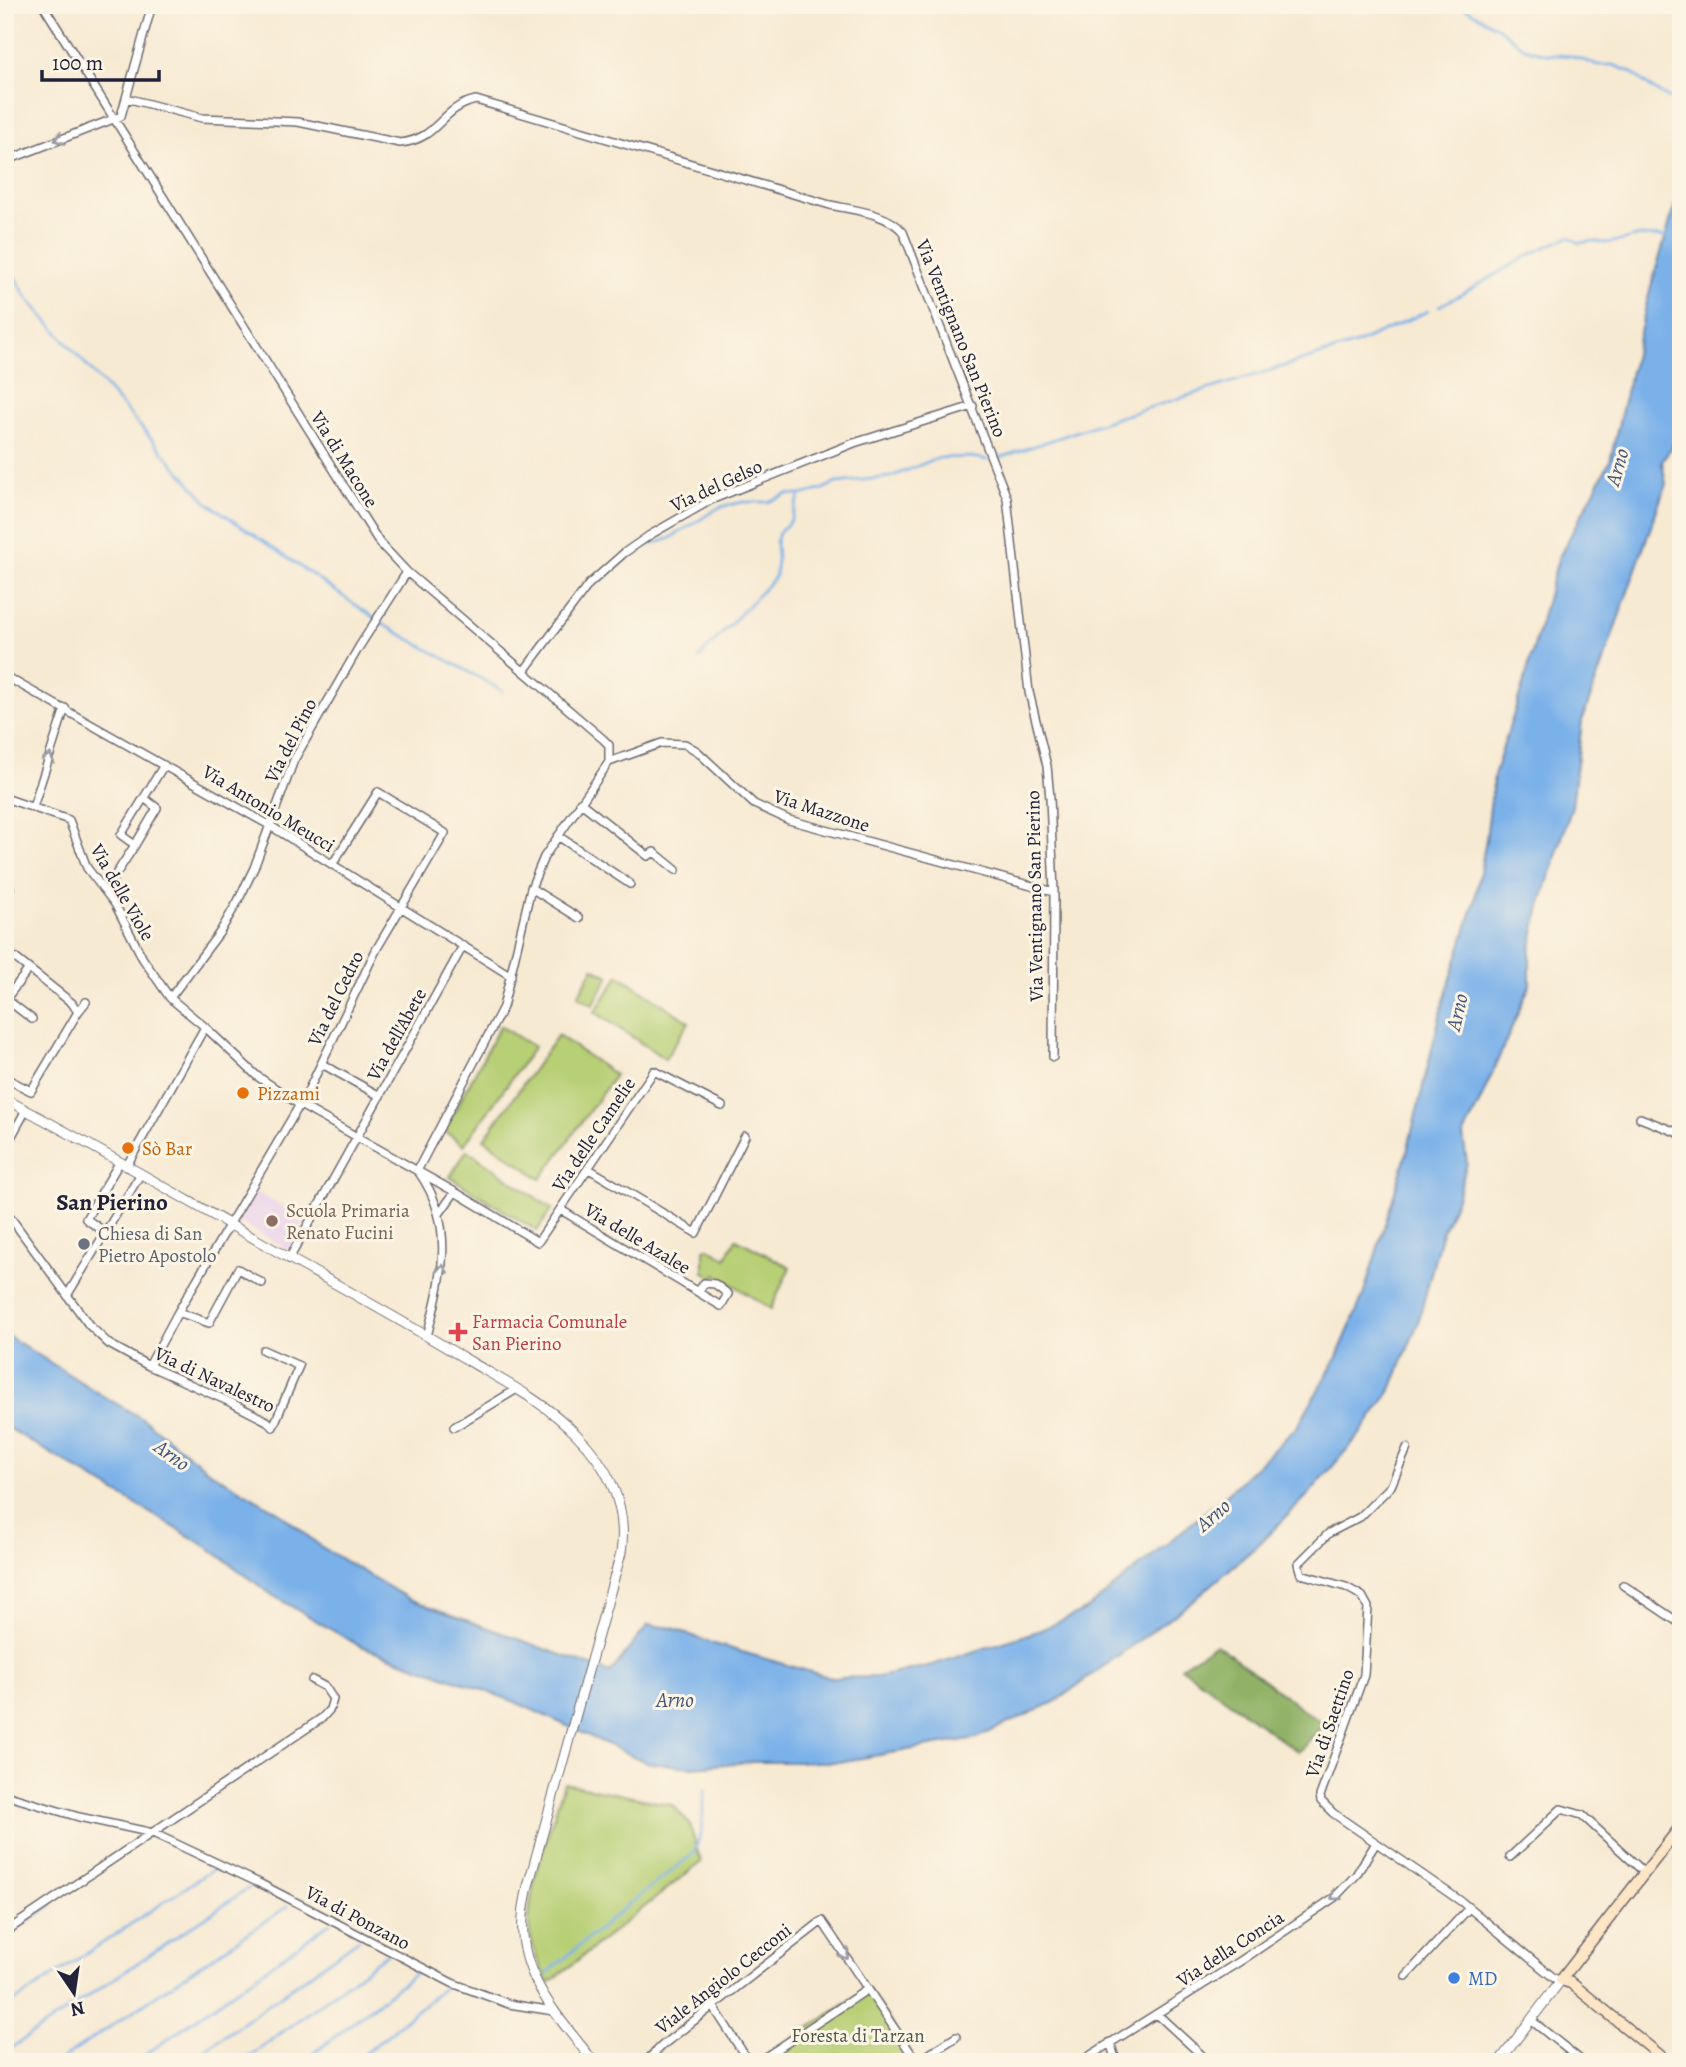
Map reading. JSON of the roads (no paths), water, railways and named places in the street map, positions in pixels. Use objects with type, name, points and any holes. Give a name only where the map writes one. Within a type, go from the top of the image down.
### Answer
[{"type":"main road","points":[[1668,2062],[1571,1983],[1561,1980],[1681,1826]]},
{"type":"street","name":"Via di Macone","points":[[43,5],[379,542],[407,572],[603,739],[609,745],[609,762]]},
{"type":"street","points":[[5,161],[121,117],[152,5]]},
{"type":"street","name":"Via Ventignano San Pierino","points":[[126,98],[202,118],[298,122],[400,143],[414,142],[426,136],[452,109],[464,102],[476,100],[896,224],[903,232],[1007,498],[1029,692],[1047,766],[1054,892],[1053,1057]]},
{"type":"street","name":"Via del Gelso","points":[[524,670],[589,584],[624,553],[650,535],[713,499],[854,443],[973,406]]},
{"type":"street","name":"Via del Pino","points":[[170,998],[220,932],[238,901],[254,868],[294,760],[359,647],[407,572]]},
{"type":"street","name":"Via Antonio Meucci","points":[[5,676],[269,825],[511,976]]},
{"type":"street","points":[[33,807],[65,708]]},
{"type":"street","name":"Via Mazzone","points":[[609,762],[662,743],[685,744],[697,751],[740,793],[769,812],[789,820],[1054,892]]},
{"type":"street","points":[[427,1336],[442,1280],[443,1259],[439,1214],[432,1195],[417,1171],[497,1020],[511,976],[531,888],[544,857],[609,762]]},
{"type":"street","points":[[135,845],[121,835],[164,765]]},
{"type":"street","name":"Via del Cedro","points":[[149,1366],[300,1105],[376,950],[445,833],[379,792],[332,864]]},
{"type":"street","name":"Via delle Viole","points":[[5,798],[69,820],[86,868],[122,914],[143,959],[170,998],[257,1076],[300,1105],[538,1242]]},
{"type":"street","points":[[105,891],[157,807],[144,798]]},
{"type":"street","points":[[580,802],[648,856],[654,852],[676,870]]},
{"type":"street","points":[[558,836],[631,884]]},
{"type":"street","points":[[531,888],[579,918]]},
{"type":"street","name":"Via dell'Abete","points":[[289,1259],[463,946]]},
{"type":"street","points":[[5,950],[72,1003],[78,1012]]},
{"type":"street","points":[[28,970],[6,999],[33,1019]]},
{"type":"street","points":[[5,1078],[31,1091],[86,1002]]},
{"type":"street","points":[[105,1232],[86,1219],[123,1165],[205,1027]]},
{"type":"street","points":[[321,1064],[380,1096]]},
{"type":"street","name":"Via delle Camelie","points":[[538,1242],[654,1072],[722,1106]]},
{"type":"street","points":[[5,1099],[517,1389],[576,1433],[600,1463],[614,1488],[624,1530],[616,1578],[561,1765],[528,1886],[523,1919],[530,1970],[554,2011],[594,2062]]},
{"type":"street","points":[[5,1148],[26,1110]]},
{"type":"street","points":[[1640,1118],[1681,1134]]},
{"type":"street","points":[[589,1169],[696,1233],[745,1136]]},
{"type":"street","points":[[68,1294],[140,1175]]},
{"type":"street","points":[[439,1214],[455,1192]]},
{"type":"street","name":"Via di Navalestro","points":[[5,1210],[89,1325],[109,1344],[149,1366],[230,1402],[267,1421],[272,1427],[299,1366],[263,1350]]},
{"type":"street","name":"Via delle Azalee","points":[[561,1210],[698,1292]]},
{"type":"street","points":[[178,1312],[209,1323],[238,1269],[262,1283]]},
{"type":"street","points":[[454,1427],[517,1389]]},
{"type":"street","name":"Via di Saettino","points":[[1407,1448],[1391,1486],[1360,1517],[1329,1534],[1298,1564],[1301,1574],[1346,1587],[1362,1596],[1368,1607],[1364,1675],[1320,1796],[1326,1807],[1469,1908],[1555,1978],[1561,1980]]},
{"type":"street","points":[[1623,1585],[1681,1624]]},
{"type":"street","points":[[5,1932],[322,1718],[331,1709],[333,1699],[325,1687],[312,1680]]},
{"type":"street","name":"Via di Ponzano","points":[[5,1795],[91,1820],[153,1833],[257,1882],[452,1983],[509,2004],[554,2011]]},
{"type":"street","points":[[1510,1857],[1561,1809],[1582,1815],[1645,1872]]},
{"type":"street","name":"Via della Concia","points":[[1083,2061],[1242,1961],[1335,1898],[1356,1875],[1376,1843]]},
{"type":"street","points":[[1406,1976],[1469,1908]]},
{"type":"street","name":"Viale Angiolo Cecconi","points":[[645,2062],[664,2044],[822,1921],[868,1989]]},
{"type":"street","points":[[1499,2062],[1561,1980]]},
{"type":"street","points":[[758,2062],[868,1989],[917,2062],[956,2037]]},
{"type":"street","points":[[713,2006],[749,2062]]},
{"type":"street","points":[[1157,2014],[1209,2062]]},
{"type":"street","points":[[1531,2020],[1583,2062]]},
{"type":"street","points":[[1110,2042],[1119,2062]]},
{"type":"water","name":"Arno","points":[[1681,184],[1681,432],[1662,462],[1666,484],[1582,721],[1572,806],[1540,906],[1530,951],[1530,985],[1463,1136],[1467,1163],[1457,1198],[1441,1235],[1418,1323],[1390,1392],[1358,1437],[1306,1497],[1259,1544],[1193,1601],[1055,1702],[976,1738],[839,1762],[750,1762],[693,1767],[648,1763],[513,1701],[358,1645],[272,1595],[209,1548],[5,1426],[5,1334],[143,1419],[212,1473],[280,1513],[320,1546],[409,1599],[610,1673],[648,1625],[673,1628],[711,1643],[832,1678],[878,1677],[932,1665],[1038,1631],[1086,1610],[1226,1495],[1297,1427],[1337,1357],[1363,1296],[1407,1152],[1442,1007],[1475,900],[1494,775],[1525,679],[1558,559],[1610,461],[1649,294]]},
{"type":"waterway","points":[[1460,5],[1500,29],[1524,48],[1546,54],[1571,56],[1598,65],[1613,65],[1631,72],[1654,90],[1681,105]]},
{"type":"waterway","points":[[1439,306],[1520,260],[1570,237],[1579,243],[1604,243],[1640,236],[1667,237]]},
{"type":"waterway","points":[[5,261],[28,299],[208,503],[386,626],[503,691]]},
{"type":"waterway","points":[[999,458],[1119,417],[1356,344],[1428,311]]},
{"type":"waterway","points":[[602,580],[639,548],[669,539],[720,507],[743,502],[768,502],[787,494],[800,495],[821,490],[836,483],[890,477],[938,458],[971,457],[987,460]]},
{"type":"waterway","points":[[699,658],[775,577],[776,542],[779,533],[791,520],[800,495]]},
{"type":"waterway","points":[[546,1974],[694,1853],[701,1833],[705,1790]]},
{"type":"waterway","points":[[5,2008],[215,1868]]},
{"type":"waterway","points":[[5,2052],[249,1888]]},
{"type":"waterway","points":[[5,1936],[52,1905]]},
{"type":"waterway","points":[[58,2062],[288,1906]]},
{"type":"waterway","points":[[135,2062],[330,1923]]},
{"type":"waterway","points":[[188,2062],[359,1939]]},
{"type":"waterway","points":[[242,2062],[388,1953]]},
{"type":"waterway","points":[[303,2062],[419,1970]]},
{"type":"waterway","points":[[355,2062],[446,1986]]},
{"type":"place","name":"Pizzami","points":[[243,1093]]},
{"type":"place","name":"Sò Bar","points":[[128,1148]]},
{"type":"place","name":"Scuola Primaria Renato Fucini","points":[[272,1221]]},
{"type":"place","name":"Chiesa di San Pietro Apostolo","points":[[84,1244]]},
{"type":"place","name":"Farmacia Comunale San Pierino","points":[[458,1332]]},
{"type":"place","name":"MD","points":[[1454,1978]]},
{"type":"district","name":"San Pierino","points":[[112,1202]]},
{"type":"park label","name":"Foresta di Tarzan","points":[[858,2035]]}]
